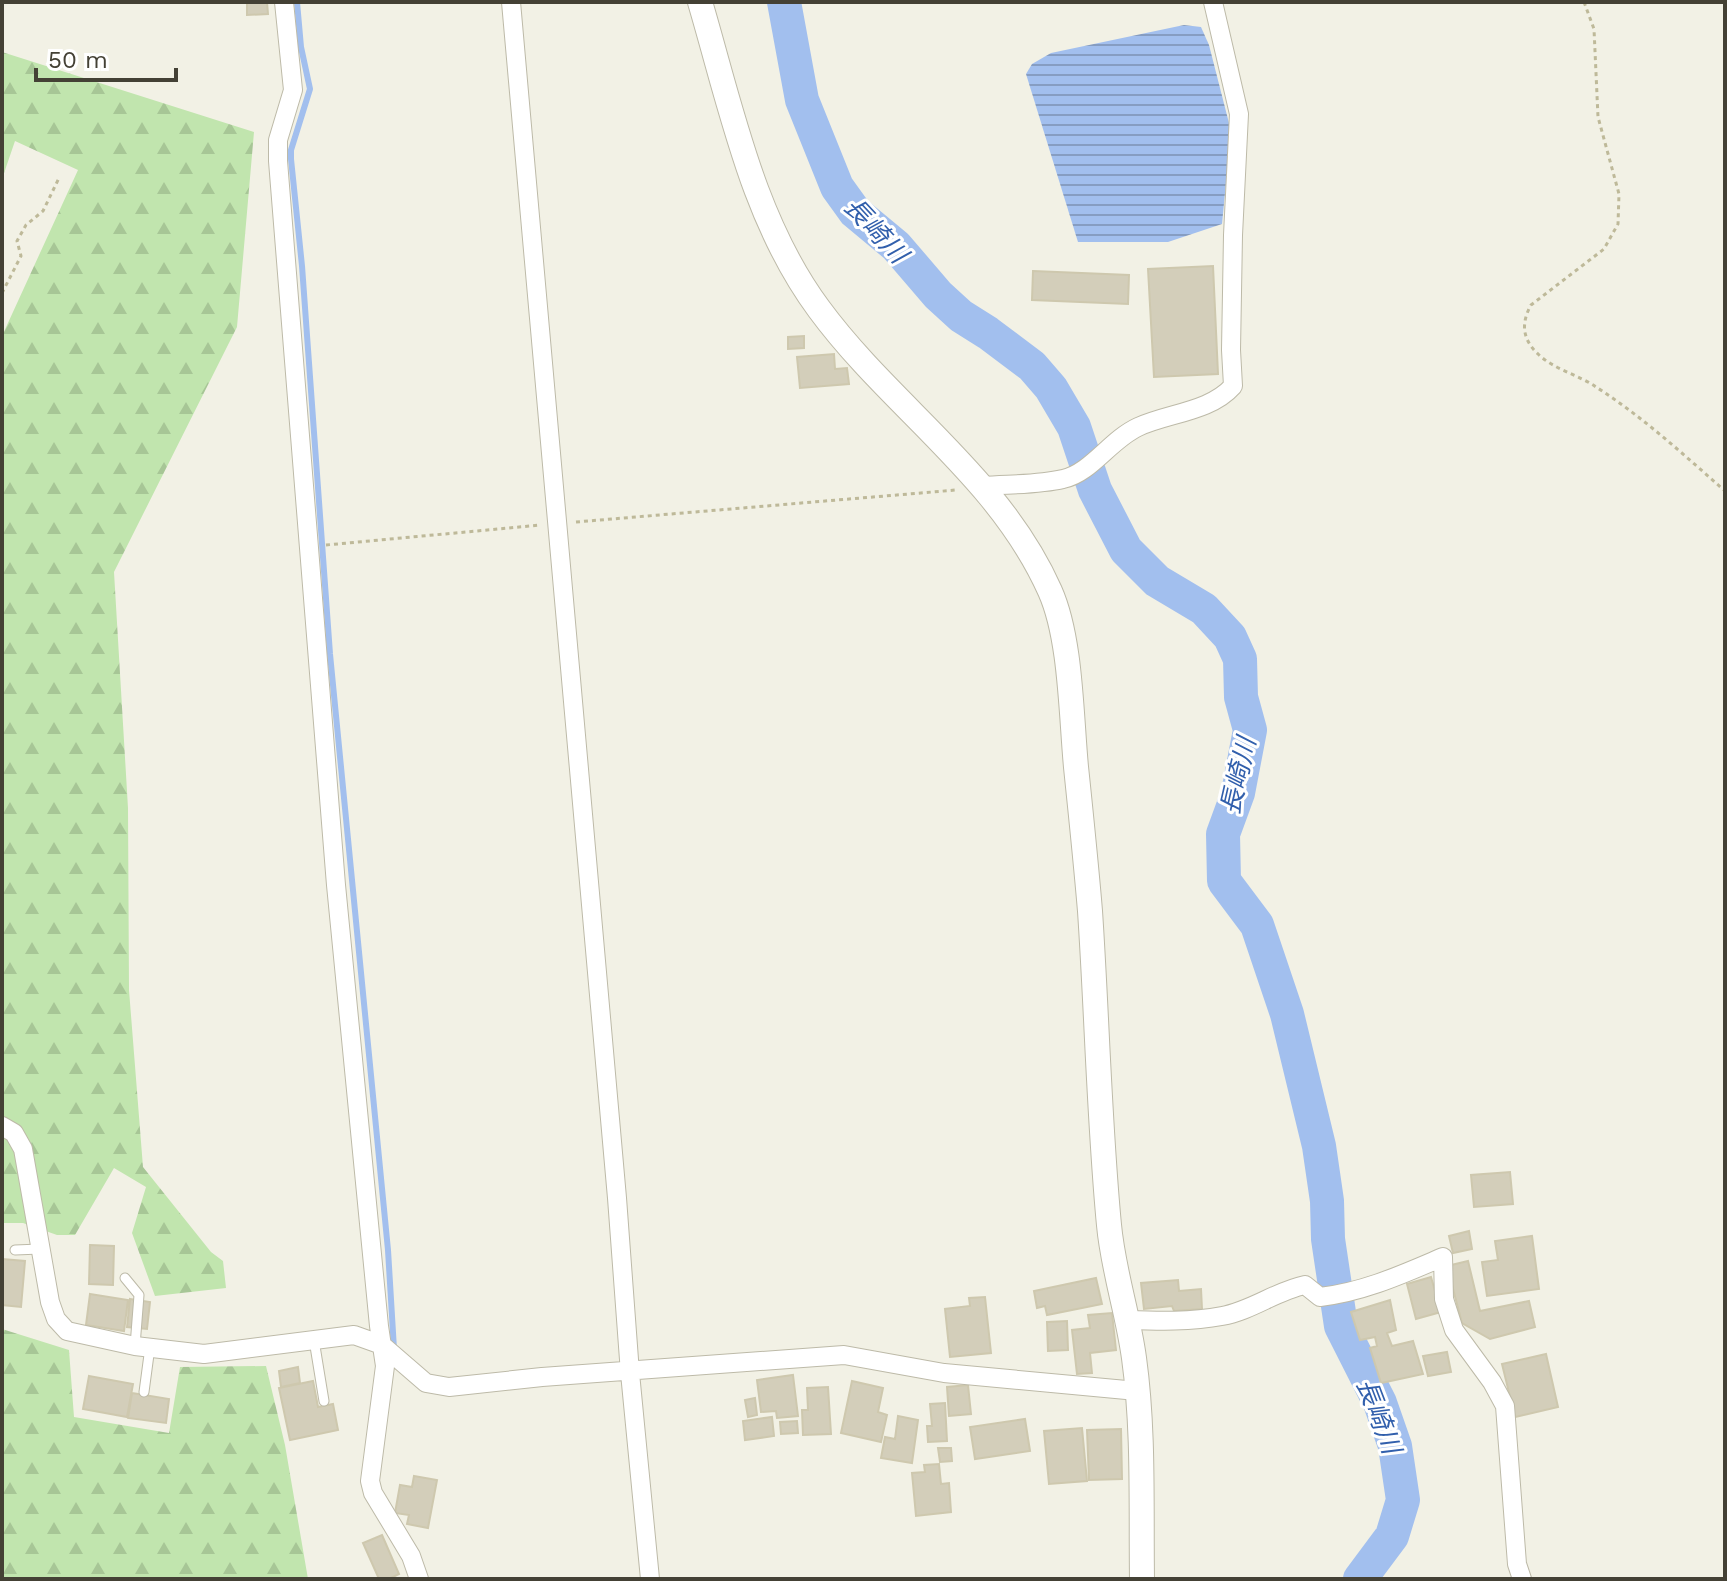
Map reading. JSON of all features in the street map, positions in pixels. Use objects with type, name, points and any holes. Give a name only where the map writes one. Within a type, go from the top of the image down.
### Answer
[{"type":"street","points":[[284,2],[293,90],[278,140],[278,161],[334,870],[390,1353],[385,1366],[370,1481],[373,1493],[411,1556],[419,1579]]},
{"type":"street","points":[[511,2],[650,1579]]},
{"type":"street","points":[[700,2],[761,205],[791,267],[838,334],[983,486],[1023,540],[1051,594],[1063,637],[1090,908],[1109,1227],[1116,1283],[1127,1320],[1137,1391],[1142,1579]]},
{"type":"street","points":[[983,486],[1065,479],[1090,466],[1116,439],[1138,427],[1216,399],[1233,386],[1233,235],[1239,114],[1213,2]]},
{"type":"street","points":[[2,1126],[14,1133],[23,1149],[50,1302],[56,1319],[67,1331],[204,1354],[354,1335],[390,1353],[426,1383],[449,1387],[542,1377],[630,1373],[844,1355],[944,1373],[1137,1391]]},
{"type":"street","points":[[1127,1320],[1174,1321],[1224,1316],[1290,1288],[1305,1285],[1320,1297],[1345,1294],[1443,1257],[1444,1299],[1454,1330],[1492,1382],[1505,1406],[1517,1564],[1522,1579]]},
{"type":"lane","points":[[15,1250],[40,1249]]},
{"type":"lane","points":[[125,1278],[139,1295],[144,1392]]},
{"type":"lane","points":[[314,1340],[324,1401]]},
{"type":"path","points":[[1584,2],[1594,29],[1598,117],[1619,194],[1618,224],[1604,249],[1531,305],[1524,318],[1523,333],[1538,355],[1597,387],[1669,441],[1725,491]]},
{"type":"path","points":[[2,293],[21,256],[17,241],[26,225],[43,211],[59,178]]},
{"type":"path","points":[[326,545],[983,486]]},
{"type":"green space","points":[[2,52],[254,132],[237,327],[114,572],[128,808],[129,990],[143,1167],[211,1252],[223,1261],[226,1288],[155,1296],[132,1233],[146,1187],[114,1168],[75,1235],[57,1235],[23,1223],[2,1223],[2,336],[78,170],[15,141],[2,179]]},
{"type":"green space","points":[[2,1329],[69,1350],[74,1417],[169,1433],[180,1367],[266,1366],[285,1445],[308,1579],[2,1579]]},
{"type":"water","points":[[1184,25],[1201,27],[1209,45],[1231,131],[1222,224],[1168,242],[1078,242],[1026,74],[1032,64],[1051,53]]},
{"type":"building","points":[[247,2],[267,2],[268,14],[247,15]]},
{"type":"building","points":[[1213,266],[1218,374],[1154,377],[1148,269]]},
{"type":"building","points":[[1033,271],[1129,275],[1128,304],[1032,300]]},
{"type":"building","points":[[804,336],[804,348],[788,349],[788,337]]},
{"type":"building","points":[[834,354],[835,369],[847,368],[849,384],[800,388],[797,357]]},
{"type":"building","points":[[1510,1172],[1513,1204],[1474,1207],[1471,1175]]},
{"type":"building","points":[[1469,1231],[1472,1249],[1453,1253],[1449,1236]]},
{"type":"building","points":[[1532,1236],[1539,1289],[1487,1296],[1482,1262],[1498,1260],[1495,1241]]},
{"type":"building","points":[[90,1245],[114,1246],[113,1285],[89,1284]]},
{"type":"building","points":[[2,1259],[25,1261],[21,1307],[2,1305]]},
{"type":"building","points":[[1468,1261],[1480,1311],[1529,1301],[1535,1327],[1490,1339],[1462,1323],[1447,1266]]},
{"type":"building","points":[[1431,1277],[1441,1312],[1416,1319],[1407,1284]]},
{"type":"building","points":[[1096,1278],[1102,1304],[1047,1315],[1045,1306],[1037,1308],[1034,1291]]},
{"type":"building","points":[[1178,1280],[1179,1291],[1201,1289],[1202,1309],[1174,1311],[1172,1306],[1144,1309],[1141,1283]]},
{"type":"building","points":[[90,1294],[128,1300],[124,1331],[86,1325]]},
{"type":"building","points":[[985,1297],[991,1353],[950,1357],[945,1309],[970,1306],[969,1298]]},
{"type":"building","points":[[130,1299],[150,1302],[147,1329],[127,1327]]},
{"type":"building","points":[[1390,1300],[1396,1330],[1387,1333],[1392,1346],[1413,1341],[1423,1374],[1381,1383],[1370,1348],[1377,1346],[1375,1337],[1360,1340],[1351,1312]]},
{"type":"building","points":[[1112,1313],[1116,1350],[1090,1353],[1092,1373],[1077,1374],[1072,1330],[1090,1328],[1088,1315]]},
{"type":"building","points":[[1067,1321],[1068,1350],[1048,1351],[1047,1322]]},
{"type":"building","points":[[1447,1352],[1451,1372],[1428,1376],[1423,1356]]},
{"type":"building","points":[[1546,1354],[1558,1407],[1515,1417],[1502,1364]]},
{"type":"building","points":[[298,1367],[300,1383],[281,1387],[279,1371]]},
{"type":"building","points":[[793,1375],[798,1416],[777,1418],[776,1411],[761,1412],[757,1380]]},
{"type":"building","points":[[89,1376],[133,1384],[127,1417],[83,1409]]},
{"type":"building","points":[[313,1381],[318,1407],[333,1404],[338,1430],[290,1440],[279,1388]]},
{"type":"building","points":[[852,1381],[883,1388],[878,1412],[887,1415],[881,1442],[841,1433]]},
{"type":"building","points":[[968,1385],[971,1414],[949,1416],[947,1387]]},
{"type":"building","points":[[828,1387],[831,1434],[803,1435],[802,1410],[808,1410],[807,1388]]},
{"type":"building","points":[[132,1393],[169,1399],[166,1423],[128,1418]]},
{"type":"building","points":[[755,1398],[757,1415],[748,1417],[745,1400]]},
{"type":"building","points":[[945,1403],[947,1441],[928,1442],[927,1426],[932,1426],[930,1404]]},
{"type":"building","points":[[898,1416],[918,1420],[912,1463],[881,1458],[885,1437],[895,1439]]},
{"type":"building","points":[[772,1417],[774,1436],[745,1440],[743,1421]]},
{"type":"building","points":[[1025,1419],[1030,1451],[975,1459],[970,1427]]},
{"type":"building","points":[[797,1421],[798,1433],[781,1434],[780,1422]]},
{"type":"building","points":[[1082,1428],[1087,1481],[1049,1484],[1044,1431]]},
{"type":"building","points":[[1121,1429],[1122,1479],[1089,1480],[1087,1430]]},
{"type":"building","points":[[938,1448],[951,1448],[952,1461],[940,1462]]},
{"type":"building","points":[[939,1464],[941,1484],[949,1483],[951,1512],[916,1516],[912,1473],[925,1472],[924,1465]]},
{"type":"building","points":[[414,1476],[437,1480],[428,1528],[407,1524],[409,1515],[395,1513],[400,1485],[412,1487]]},
{"type":"building","points":[[382,1535],[399,1574],[389,1579],[379,1579],[363,1543]]},
{"type":"waterway","points":[[297,2],[301,47],[310,89],[291,159],[302,266],[330,654],[388,1250],[394,1349]]},
{"type":"waterway","name":"長崎川","points":[[784,2],[802,100],[837,187],[855,212],[896,246],[938,295],[961,316],[1032,366],[1051,388],[1074,427],[1095,490],[1126,550],[1157,581],[1204,609],[1230,637],[1240,659],[1241,697],[1250,730],[1238,793],[1223,834],[1224,881],[1257,925],[1287,1014],[1319,1146],[1341,1326],[1380,1403],[1395,1446],[1403,1500],[1392,1536],[1360,1579]]}]
